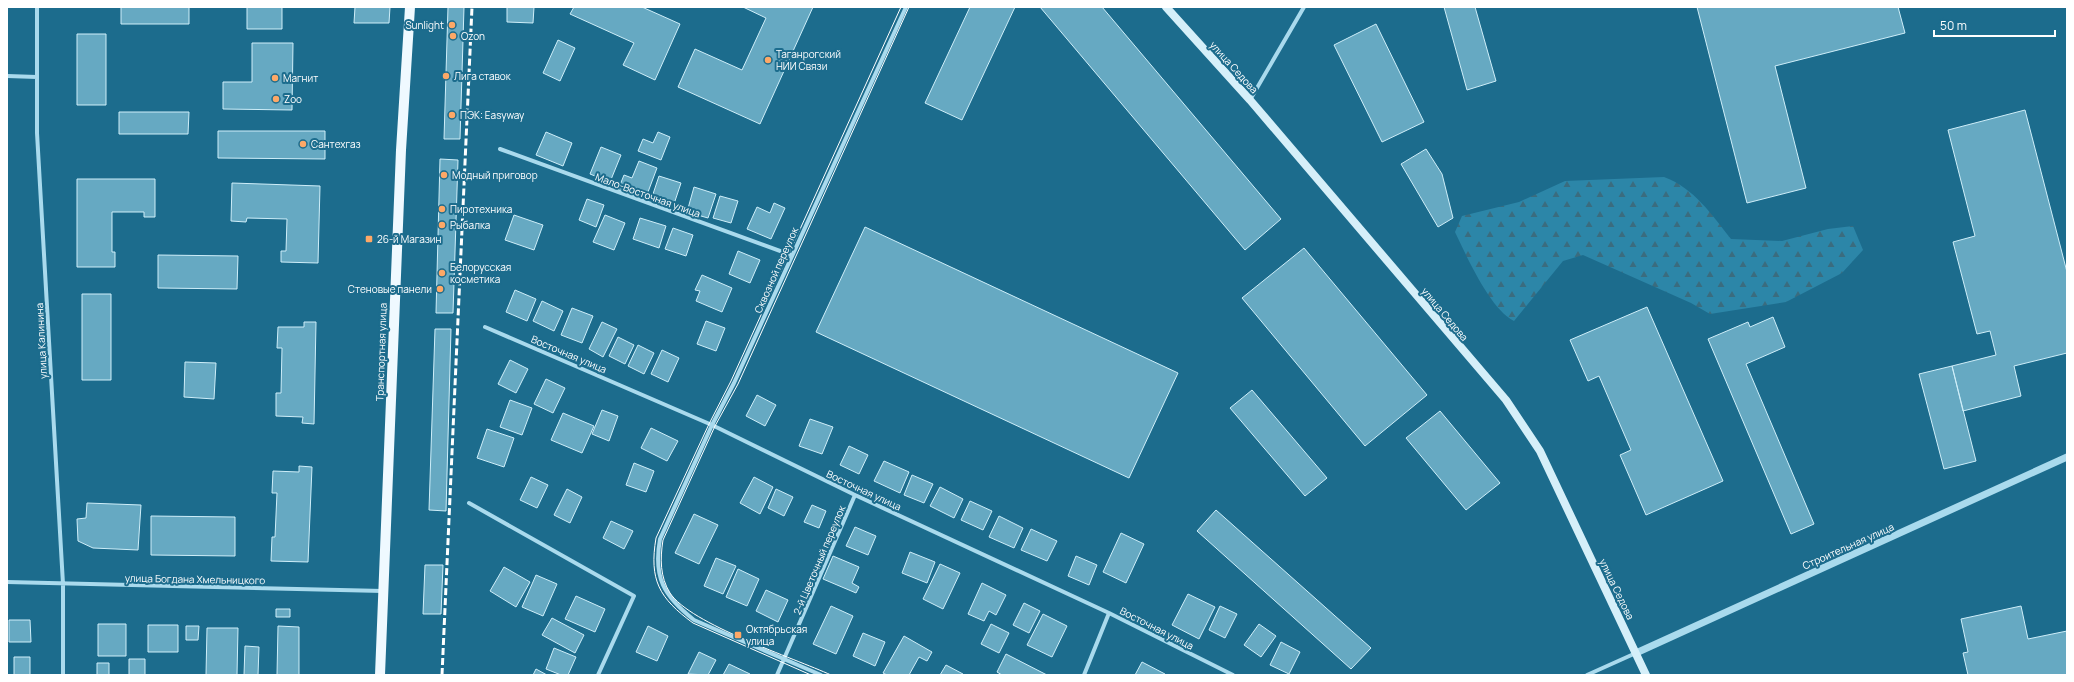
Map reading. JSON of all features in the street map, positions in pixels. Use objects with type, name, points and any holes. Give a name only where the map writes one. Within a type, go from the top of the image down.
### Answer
[{"type":"main road","name":"Транспортная улица","points":[[380,675],[401,150],[410,7]]},
{"type":"main road","name":"улица Седова","points":[[1166,7],[1250,100],[1506,400],[1540,451],[1646,675]]},
{"type":"street","name":"улица Калинина","points":[[37,7],[38,141],[63,584],[63,675]]},
{"type":"street","name":"Сквозной переулок","points":[[785,660],[694,620],[679,608],[668,596],[660,580],[657,555],[660,539],[712,425],[734,383],[791,255],[906,7]]},
{"type":"street","points":[[1250,100],[1304,7]]},
{"type":"street","points":[[7,76],[37,77]]},
{"type":"street","name":"Мало-Восточная улица","points":[[500,149],[791,255]]},
{"type":"street","name":"Восточная улица","points":[[485,326],[712,425],[855,495],[1109,613],[1233,675]]},
{"type":"street","name":"Строительная улица","points":[[1636,653],[2067,457]]},
{"type":"street","name":"2-й Цветочный переулок","points":[[777,675],[785,660],[855,495]]},
{"type":"street","points":[[469,503],[634,596],[598,675]]},
{"type":"street","name":"улица Богдана Хмельницкого","points":[[7,582],[383,591]]},
{"type":"street","points":[[1084,675],[1109,613]]},
{"type":"street","points":[[1587,675],[1636,653]]},
{"type":"street","points":[[785,660],[821,675]]},
{"type":"green space","points":[[1664,177],[1684,188],[1702,203],[1731,239],[1782,241],[1828,229],[1853,226],[1863,250],[1842,273],[1786,302],[1710,314],[1691,303],[1583,255],[1563,261],[1514,321],[1496,306],[1488,294],[1455,232],[1462,216],[1519,202],[1565,181]]},
{"type":"building","points":[[121,7],[189,7],[189,24],[121,24]]},
{"type":"building","points":[[247,7],[282,7],[282,29],[247,29]]},
{"type":"building","points":[[355,7],[390,7],[389,23],[354,23]]},
{"type":"building","points":[[448,7],[464,7],[460,139],[444,139]]},
{"type":"building","points":[[507,7],[534,7],[533,23],[507,22]]},
{"type":"building","points":[[574,7],[642,7],[680,24],[655,80],[623,65],[634,43],[570,14]]},
{"type":"building","name":"Таганрогский НИИ Связи","points":[[743,7],[813,7],[760,124],[678,87],[695,49],[742,70],[766,18]]},
{"type":"building","points":[[970,7],[1015,7],[962,120],[925,103]]},
{"type":"building","points":[[1040,7],[1102,7],[1281,219],[1245,250]]},
{"type":"building","points":[[1444,7],[1475,7],[1496,81],[1467,90]]},
{"type":"building","points":[[1697,7],[1898,7],[1905,33],[1775,66],[1806,188],[1747,203]]},
{"type":"building","points":[[1376,24],[1424,122],[1382,142],[1334,45]]},
{"type":"building","points":[[77,34],[106,34],[106,105],[77,105]]},
{"type":"building","points":[[558,40],[575,48],[560,81],[543,73]]},
{"type":"building","points":[[252,43],[293,43],[292,110],[223,109],[223,82],[252,82]]},
{"type":"building","points":[[2025,110],[2067,272],[2067,353],[2014,366],[2021,396],[1963,411],[1952,366],[1996,355],[1990,331],[1977,334],[1953,242],[1975,236],[1948,130]]},
{"type":"building","points":[[119,112],[189,112],[188,134],[119,134]]},
{"type":"building","points":[[218,131],[325,131],[325,159],[218,158]]},
{"type":"building","points":[[546,132],[572,143],[563,166],[536,155]]},
{"type":"building","points":[[658,132],[670,137],[661,160],[638,151],[643,139],[653,143]]},
{"type":"building","points":[[601,147],[621,155],[610,182],[590,174]]},
{"type":"building","points":[[1426,149],[1442,174],[1453,218],[1438,227],[1401,164]]},
{"type":"building","points":[[440,159],[458,160],[453,313],[436,313]]},
{"type":"building","points":[[639,161],[657,168],[645,200],[618,190],[624,175],[632,178]]},
{"type":"building","points":[[659,176],[681,183],[674,204],[652,197]]},
{"type":"building","points":[[77,179],[155,179],[155,217],[144,217],[144,212],[112,212],[112,252],[115,252],[115,267],[77,267]]},
{"type":"building","points":[[232,183],[320,186],[318,263],[281,262],[281,251],[286,251],[287,219],[247,218],[246,222],[231,221]]},
{"type":"building","points":[[694,187],[716,194],[708,218],[687,212]]},
{"type":"building","points":[[720,196],[738,201],[731,223],[713,218]]},
{"type":"building","points":[[587,199],[604,205],[596,227],[579,220]]},
{"type":"building","points":[[774,203],[785,208],[771,239],[747,229],[757,207],[770,213]]},
{"type":"building","points":[[514,215],[543,225],[534,250],[505,240]]},
{"type":"building","points":[[605,215],[625,223],[614,250],[593,242]]},
{"type":"building","points":[[640,218],[666,226],[659,248],[633,239]]},
{"type":"building","points":[[865,227],[1178,373],[1129,478],[816,332]]},
{"type":"building","points":[[673,228],[693,235],[686,256],[665,249]]},
{"type":"building","points":[[1304,248],[1427,395],[1365,446],[1242,298]]},
{"type":"building","points":[[738,251],[760,260],[750,283],[729,274]]},
{"type":"building","points":[[158,255],[238,256],[237,289],[158,288]]},
{"type":"building","points":[[702,275],[732,288],[722,312],[696,301],[700,291],[695,290]]},
{"type":"building","points":[[515,290],[536,299],[527,321],[506,312]]},
{"type":"building","points":[[82,294],[111,294],[111,380],[82,380]]},
{"type":"building","points":[[542,301],[563,311],[554,331],[533,321]]},
{"type":"building","points":[[1647,307],[1723,481],[1646,515],[1620,455],[1631,450],[1599,376],[1588,381],[1570,340]]},
{"type":"building","points":[[572,308],[593,316],[582,343],[561,335]]},
{"type":"building","points":[[1773,317],[1785,347],[1746,364],[1814,524],[1791,534],[1708,339],[1748,322],[1750,327]]},
{"type":"building","points":[[706,321],[725,328],[716,351],[697,344]]},
{"type":"building","points":[[304,322],[316,322],[314,424],[302,423],[303,417],[276,416],[276,393],[281,393],[282,348],[277,348],[278,327],[304,327]]},
{"type":"building","points":[[602,322],[617,329],[603,357],[589,349]]},
{"type":"building","points":[[435,329],[451,329],[446,511],[429,510]]},
{"type":"building","points":[[618,337],[634,345],[625,364],[609,356]]},
{"type":"building","points":[[638,345],[654,353],[644,374],[628,366]]},
{"type":"building","points":[[662,350],[679,358],[668,382],[651,374]]},
{"type":"building","points":[[510,360],[528,369],[516,393],[498,384]]},
{"type":"building","points":[[185,362],[216,363],[214,399],[184,397]]},
{"type":"building","points":[[1952,366],[1976,461],[1944,469],[1919,374]]},
{"type":"building","points":[[546,379],[565,388],[553,413],[534,404]]},
{"type":"building","points":[[1252,390],[1327,478],[1305,496],[1230,408]]},
{"type":"building","points":[[757,395],[776,405],[765,426],[746,416]]},
{"type":"building","points":[[510,400],[532,408],[522,435],[500,427]]},
{"type":"building","points":[[602,410],[618,416],[609,441],[592,434]]},
{"type":"building","points":[[1440,411],[1500,483],[1466,510],[1406,438]]},
{"type":"building","points":[[563,413],[594,426],[582,453],[551,440]]},
{"type":"building","points":[[810,419],[833,427],[822,454],[799,446]]},
{"type":"building","points":[[651,428],[678,441],[667,461],[641,448]]},
{"type":"building","points":[[487,429],[514,438],[504,467],[477,458]]},
{"type":"building","points":[[849,446],[868,455],[859,474],[840,465]]},
{"type":"building","points":[[884,461],[909,472],[900,493],[874,481]]},
{"type":"building","points":[[634,463],[654,471],[646,492],[626,485]]},
{"type":"building","points":[[299,466],[312,467],[308,562],[271,561],[272,537],[275,537],[277,493],[272,493],[273,471],[299,472]]},
{"type":"building","points":[[912,475],[933,484],[924,503],[904,495]]},
{"type":"building","points":[[531,477],[548,485],[537,508],[520,500]]},
{"type":"building","points":[[754,477],[773,487],[760,514],[740,503]]},
{"type":"building","points":[[940,487],[963,499],[954,518],[930,506]]},
{"type":"building","points":[[567,489],[582,497],[570,523],[554,515]]},
{"type":"building","points":[[776,489],[793,497],[784,516],[768,508]]},
{"type":"building","points":[[970,501],[992,511],[983,530],[961,520]]},
{"type":"building","points":[[87,503],[141,505],[138,550],[93,548],[78,541],[77,519],[86,518]]},
{"type":"building","points":[[812,505],[826,511],[819,528],[804,522]]},
{"type":"building","points":[[1216,510],[1371,648],[1351,669],[1197,531]]},
{"type":"building","points":[[694,514],[718,525],[699,564],[675,553]]},
{"type":"building","points":[[151,516],[235,517],[235,556],[151,555]]},
{"type":"building","points":[[999,516],[1023,528],[1014,548],[989,537]]},
{"type":"building","points":[[611,521],[633,531],[624,549],[603,538]]},
{"type":"building","points":[[855,527],[876,536],[868,555],[846,546]]},
{"type":"building","points":[[1031,529],[1057,541],[1047,561],[1021,550]]},
{"type":"building","points":[[1121,533],[1144,544],[1126,583],[1103,572]]},
{"type":"building","points":[[910,552],[935,562],[927,583],[902,573]]},
{"type":"building","points":[[833,556],[859,567],[852,583],[859,587],[856,593],[823,579]]},
{"type":"building","points":[[1076,556],[1097,565],[1089,585],[1068,576]]},
{"type":"building","points":[[716,558],[736,566],[723,594],[704,586]]},
{"type":"building","points":[[940,564],[960,573],[943,609],[923,599]]},
{"type":"building","points":[[425,565],[443,565],[441,614],[423,614]]},
{"type":"building","points":[[504,567],[530,582],[516,607],[490,591]]},
{"type":"building","points":[[738,569],[759,579],[747,606],[726,597]]},
{"type":"building","points":[[536,575],[557,584],[543,616],[522,607]]},
{"type":"building","points":[[982,583],[1006,595],[996,615],[989,611],[984,621],[968,614]]},
{"type":"building","points":[[766,590],[788,600],[778,622],[756,611]]},
{"type":"building","points":[[1188,594],[1215,607],[1199,639],[1172,625]]},
{"type":"building","points":[[576,596],[605,609],[595,632],[565,619]]},
{"type":"building","points":[[1024,603],[1040,611],[1029,633],[1013,625]]},
{"type":"building","points":[[831,606],[853,616],[836,654],[813,644]]},
{"type":"building","points":[[1220,606],[1237,614],[1225,638],[1209,630]]},
{"type":"building","points":[[2021,606],[2028,639],[2067,631],[2067,675],[1968,675],[1963,653],[1968,652],[1961,619]]},
{"type":"building","points":[[276,609],[290,609],[290,617],[276,617]]},
{"type":"building","points":[[1043,614],[1067,626],[1052,657],[1027,645]]},
{"type":"building","points":[[552,618],[584,635],[575,653],[542,635]]},
{"type":"building","points":[[9,620],[30,620],[31,642],[9,642]]},
{"type":"building","points":[[98,624],[126,624],[126,656],[98,656]]},
{"type":"building","points":[[991,624],[1009,633],[999,653],[981,644]]},
{"type":"building","points":[[1259,624],[1276,636],[1261,657],[1244,645]]},
{"type":"building","points":[[148,625],[178,625],[178,652],[148,652]]},
{"type":"building","points":[[186,626],[199,626],[198,640],[186,640]]},
{"type":"building","points":[[278,626],[299,627],[299,675],[277,675]]},
{"type":"building","points":[[648,626],[668,636],[657,661],[636,652]]},
{"type":"building","points":[[207,628],[238,628],[237,675],[206,675]]},
{"type":"building","points":[[863,633],[885,642],[875,666],[853,656]]},
{"type":"building","points":[[904,636],[932,652],[927,661],[919,657],[909,675],[887,675],[883,673]]},
{"type":"building","points":[[1281,642],[1300,652],[1289,674],[1270,665]]},
{"type":"building","points":[[245,646],[259,647],[258,675],[244,675]]},
{"type":"building","points":[[554,648],[576,657],[568,675],[561,675],[546,669]]},
{"type":"building","points":[[699,652],[716,660],[708,675],[688,674]]},
{"type":"building","points":[[1006,654],[1047,675],[1002,675],[997,672]]},
{"type":"building","points":[[14,657],[30,657],[30,675],[14,675]]},
{"type":"building","points":[[129,659],[145,659],[145,675],[129,675]]},
{"type":"building","points":[[1142,662],[1165,674],[1135,675]]},
{"type":"building","points":[[97,663],[109,663],[109,675],[97,675]]},
{"type":"building","points":[[729,664],[750,674],[750,675],[723,675]]},
{"type":"building","points":[[946,665],[963,674],[963,675],[940,675]]},
{"type":"building","points":[[536,669],[547,675],[533,675]]},
{"type":"tram line","points":[[811,675],[693,623],[681,614],[672,605],[659,587],[654,565],[656,538],[709,424],[731,381],[901,7]]},
{"type":"tram line","points":[[831,675],[720,628],[681,605],[670,593],[664,581],[661,561],[662,547],[663,540],[715,426],[738,384],[909,7]]},
{"type":"railway","points":[[442,675],[472,7]]},
{"type":"place","name":"Sunlight","points":[[452,25]]},
{"type":"place","name":"Ozon","points":[[453,36]]},
{"type":"place","name":"Таганрогский НИИ Связи","points":[[768,60]]},
{"type":"place","name":"Лига ставок","points":[[446,76]]},
{"type":"place","name":"Магнит","points":[[275,78]]},
{"type":"place","name":"Zoo","points":[[276,99]]},
{"type":"place","name":"ПЭК: Easyway","points":[[452,115]]},
{"type":"place","name":"Сантехгаз","points":[[303,144]]},
{"type":"place","name":"Модный приговор","points":[[444,175]]},
{"type":"place","name":"Пиротехника","points":[[442,209]]},
{"type":"place","name":"Рыбалка","points":[[442,225]]},
{"type":"place","name":"26-й Магазин","points":[[369,239]]},
{"type":"place","name":"Белорусская косметика","points":[[442,273]]},
{"type":"place","name":"Стеновые панели","points":[[440,289]]},
{"type":"place","name":"Октябрьская улица","points":[[738,635]]}]
